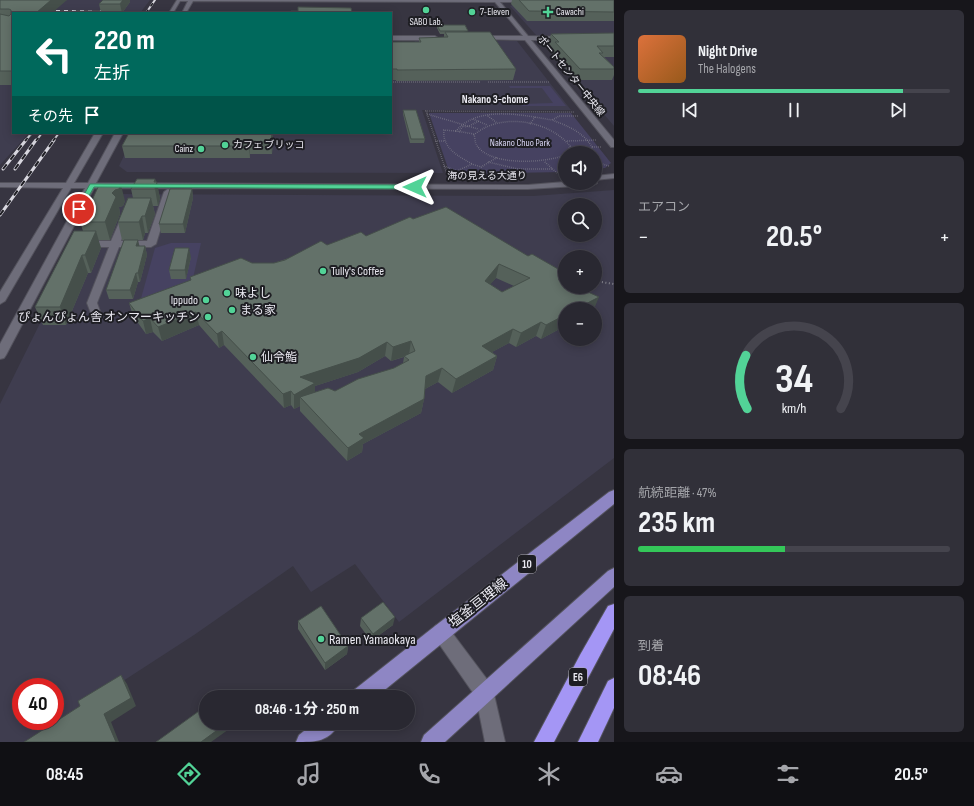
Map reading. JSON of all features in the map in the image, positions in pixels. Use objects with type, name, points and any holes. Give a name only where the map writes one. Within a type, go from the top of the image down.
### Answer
[{"type":"highway","name":"E6","points":[[544,742],[586,660],[614,612]]},
{"type":"highway","points":[[588,742],[614,688]]},
{"type":"main road","name":"塩釜亘理線","points":[[370,690],[614,496]]},
{"type":"main road","points":[[431,742],[614,576]]},
{"type":"main road","points":[[306,742],[321,730]]},
{"type":"street","points":[[172,12],[179,0],[530,1]]},
{"type":"street","points":[[185,12],[191,0]]},
{"type":"street","name":"ポートセンター中央線","points":[[496,0],[614,145]]},
{"type":"street","points":[[392,38],[444,38]]},
{"type":"street","points":[[474,38],[570,38]]},
{"type":"street","points":[[0,301],[98,134]]},
{"type":"street","points":[[0,355],[118,134]]},
{"type":"street","points":[[602,177],[614,176]]},
{"type":"street","points":[[0,178],[70,182]]},
{"type":"street","points":[[93,183],[558,181]]},
{"type":"street","name":"海の見える大通り","points":[[602,182],[614,181]]},
{"type":"street","points":[[0,185],[70,182]]},
{"type":"street","name":"海の見える大通り","points":[[70,182],[528,187],[558,185]]},
{"type":"street","points":[[78,244],[151,244],[159,210],[168,192]]},
{"type":"street","points":[[96,314],[92,304],[128,210]]},
{"type":"street","points":[[441,632],[485,693],[495,742]]},
{"type":"path","points":[[392,82],[480,82]]},
{"type":"path","points":[[488,82],[550,82]]},
{"type":"path","points":[[427,114],[426,111],[574,112]]},
{"type":"path","points":[[561,112],[564,116]]},
{"type":"path","points":[[427,114],[468,127]]},
{"type":"path","points":[[427,114],[447,174]]},
{"type":"path","points":[[488,116],[497,123]]},
{"type":"path","points":[[456,132],[461,124],[473,119],[488,116],[535,117],[552,120],[578,131],[588,140],[591,146]]},
{"type":"path","points":[[552,120],[564,116],[578,116]]},
{"type":"path","points":[[530,124],[535,117]]},
{"type":"path","points":[[473,119],[486,125]]},
{"type":"path","points":[[537,125],[543,119]]},
{"type":"path","points":[[463,132],[468,127],[479,121]]},
{"type":"path","points":[[558,158],[545,162],[520,162],[498,157],[481,149],[473,139],[474,134],[478,129],[486,125],[497,123],[513,122],[530,124],[558,133],[567,140],[570,146]]},
{"type":"path","points":[[459,132],[462,126],[478,129]]},
{"type":"path","points":[[474,134],[444,130],[443,135],[444,141],[450,150],[472,164],[481,167],[498,157]]},
{"type":"path","points":[[567,140],[596,140]]},
{"type":"path","points":[[436,141],[444,141]]},
{"type":"path","points":[[488,162],[518,169],[553,169]]},
{"type":"path","points":[[545,162],[558,172]]},
{"type":"path","points":[[457,171],[472,164]]},
{"type":"path","points":[[602,164],[609,166]]},
{"type":"path","points":[[444,166],[465,174]]},
{"type":"path","points":[[602,281],[614,284]]},
{"type":"shaded area","points":[[0,0],[150,0],[141,12],[12,12]]},
{"type":"shaded area","points":[[515,4],[614,4],[614,36],[536,35],[510,6]]},
{"type":"shaded area","points":[[12,21],[12,134],[28,134],[0,165],[0,22]]},
{"type":"shaded area","points":[[414,40],[517,41],[571,110],[422,110],[443,173],[127,172],[119,166],[135,134],[392,134],[392,51],[419,51]]},
{"type":"shaded area","points":[[614,40],[614,126],[541,41]]},
{"type":"shaded area","points":[[614,190],[614,458],[399,622],[355,564],[311,592],[293,566],[194,635],[64,719],[64,678],[12,678],[12,730],[48,730],[29,742],[0,742],[0,404],[101,200],[115,194],[533,196]]},
{"type":"green space","points":[[509,86],[550,86],[566,106],[522,106],[521,104],[553,103],[542,88],[510,88]]},
{"type":"green space","name":"Nakano Chuo Park","points":[[429,113],[571,113],[597,146],[558,146],[558,172],[450,174]]},
{"type":"green space","name":"Nakano Chuo Park","points":[[602,152],[611,163],[605,168],[602,168]]},
{"type":"green space","points":[[171,243],[201,243],[191,287],[140,302],[155,248]]},
{"type":"building","points":[[0,0],[51,0],[37,12],[12,12],[12,71],[0,71],[0,14],[9,16],[11,14],[11,10],[0,9]]},
{"type":"building","points":[[103,0],[123,0],[120,4],[99,4]]},
{"type":"building","points":[[519,0],[614,0],[614,12],[529,11]]},
{"type":"building","points":[[298,7],[351,8],[352,12],[291,12],[298,11]]},
{"type":"building","points":[[437,25],[465,25],[468,31],[440,31]]},
{"type":"building","points":[[445,32],[490,32],[516,69],[392,69],[392,42],[421,42],[419,38],[448,37]]},
{"type":"building","points":[[614,33],[614,46],[597,46],[603,53],[599,53],[614,67],[614,69],[580,69],[555,42],[559,42],[551,34]]},
{"type":"building","points":[[403,110],[416,110],[425,139],[411,139]]},
{"type":"building","points":[[128,134],[272,134],[271,142],[250,142],[249,146],[122,146]]},
{"type":"building","points":[[137,179],[155,179],[154,182],[157,182],[155,189],[131,189]]},
{"type":"building","points":[[99,185],[121,185],[119,189],[112,193],[116,197],[105,222],[80,222],[86,209],[88,209]]},
{"type":"building","points":[[170,189],[192,189],[183,224],[159,224]]},
{"type":"building","points":[[128,198],[151,198],[145,216],[142,216],[139,222],[118,222]]},
{"type":"building","points":[[446,207],[528,256],[532,254],[558,269],[558,294],[592,294],[599,297],[589,302],[558,302],[558,319],[546,325],[541,322],[521,333],[513,329],[482,346],[497,356],[456,379],[442,368],[426,376],[424,399],[359,434],[364,438],[348,448],[300,397],[328,388],[335,391],[358,379],[394,368],[409,360],[404,356],[415,351],[411,341],[393,347],[387,342],[359,358],[300,377],[315,383],[294,395],[291,391],[283,394],[222,331],[217,334],[196,312],[158,327],[150,318],[143,321],[129,303],[191,280],[190,277],[241,258],[252,263],[274,263],[285,260],[321,241],[327,245],[361,232],[366,236],[410,217],[413,219]],"holes":[[[499,264],[530,278],[502,292],[485,281]]]},
{"type":"building","points":[[74,231],[96,231],[85,255],[82,255],[60,307],[35,307]]},
{"type":"building","points":[[124,240],[138,240],[136,246],[145,246],[138,273],[136,273],[130,290],[106,290]]},
{"type":"building","points":[[175,248],[189,248],[185,270],[169,270]]},
{"type":"building","points":[[383,602],[395,617],[373,634],[361,618]]},
{"type":"building","points":[[321,606],[348,646],[325,663],[298,621]]},
{"type":"building","points":[[121,675],[131,698],[104,714],[116,742],[24,742],[43,730],[64,730],[64,716],[80,706],[78,701]]},
{"type":"building","points":[[199,711],[199,730],[217,730],[201,742],[156,742]]},
{"type":"railway","points":[[147,12],[155,0]]},
{"type":"railway","points":[[44,11],[100,11],[59,12]]},
{"type":"railway","points":[[25,141],[31,134]]},
{"type":"railway","points":[[36,141],[41,134]]},
{"type":"railway","points":[[53,141],[58,134]]},
{"type":"railway","points":[[3,169],[26,140]]},
{"type":"railway","points":[[15,169],[36,140]]},
{"type":"railway","points":[[0,215],[54,140]]},
{"type":"place","name":"SABO Lab.","points":[[426,10]]},
{"type":"place","name":"7-Eleven","points":[[472,12]]},
{"type":"place","name":"Cawachi","points":[[548,12]]},
{"type":"place","name":"カフェ ブリッコ","points":[[225,145]]},
{"type":"place","name":"Cainz","points":[[201,149]]},
{"type":"place","name":"Tully's Coffee","points":[[323,271]]},
{"type":"place","name":"味よし","points":[[227,293]]},
{"type":"place","name":"Ippudo","points":[[206,300]]},
{"type":"place","name":"まる家","points":[[232,310]]},
{"type":"place","name":"ぴょんぴょん舎 オンマーキッチン","points":[[208,317]]},
{"type":"place","name":"仙令鮨","points":[[253,357]]},
{"type":"place","name":"Ramen Yamaokaya","points":[[321,639]]},
{"type":"district","name":"Nakano 3-chome","points":[[495,99]]},
{"type":"route","points":[[79,209],[92,185],[415,187]]}]
